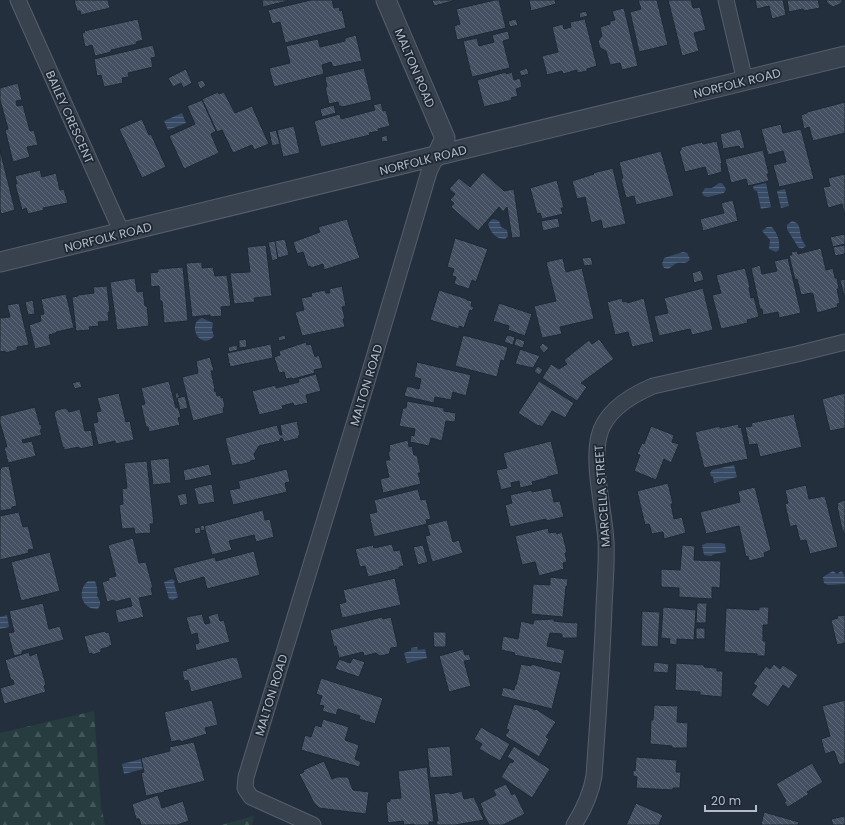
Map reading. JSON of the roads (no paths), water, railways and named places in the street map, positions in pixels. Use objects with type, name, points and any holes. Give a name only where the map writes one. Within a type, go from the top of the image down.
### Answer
[{"type":"street","name":"BAILEY CRESCENT","points":[[18,0],[122,233]]},
{"type":"street","name":"MALTON ROAD","points":[[313,825],[251,797],[245,788],[246,777],[429,172],[445,138],[386,0]]},
{"type":"street","points":[[726,0],[745,81]]},
{"type":"street","name":"NORFOLK ROAD","points":[[0,262],[436,157],[845,56]]},
{"type":"street","name":"MARCELLA STREET","points":[[574,825],[592,790],[594,776],[602,648],[606,541],[597,450],[600,434],[606,422],[620,405],[635,394],[653,386],[790,356],[845,342]]},
{"type":"water","points":[[182,113],[186,123],[168,130],[164,121]]},
{"type":"water","points":[[719,183],[722,183],[726,189],[724,193],[708,197],[704,196],[702,193],[705,188],[712,188]]},
{"type":"water","points":[[766,183],[771,207],[761,209],[757,191],[754,190],[753,186]]},
{"type":"water","points":[[785,189],[789,206],[781,208],[777,191]]},
{"type":"water","points":[[494,219],[499,221],[501,227],[507,230],[508,236],[505,239],[496,237],[491,230],[488,224]]},
{"type":"water","points":[[792,221],[797,223],[799,227],[801,238],[806,246],[803,248],[798,247],[787,229],[787,225]]},
{"type":"water","points":[[767,227],[772,227],[778,238],[779,250],[776,252],[769,249],[770,240],[762,231]]},
{"type":"water","points":[[683,252],[687,253],[690,259],[689,261],[686,263],[677,263],[668,269],[664,268],[662,264],[664,258]]},
{"type":"water","points":[[202,318],[213,323],[212,330],[214,336],[209,340],[204,341],[200,339],[195,330],[197,321]]},
{"type":"water","points":[[734,465],[737,477],[714,483],[713,477],[710,473],[712,470]]},
{"type":"water","points":[[707,543],[725,544],[726,552],[711,556],[704,555],[702,545]]},
{"type":"water","points":[[833,571],[837,574],[841,571],[842,572],[845,584],[828,585],[824,583],[823,577]]},
{"type":"water","points":[[172,579],[175,581],[174,583],[178,597],[173,600],[169,599],[164,582]]},
{"type":"water","points":[[88,581],[95,581],[97,596],[100,602],[98,609],[88,606],[82,599],[82,590]]},
{"type":"water","points":[[7,615],[9,627],[0,629],[0,617]]},
{"type":"water","points":[[417,647],[418,650],[425,649],[427,658],[407,663],[404,653],[411,651],[411,648]]},
{"type":"water","points":[[141,759],[143,769],[124,774],[122,764]]}]
